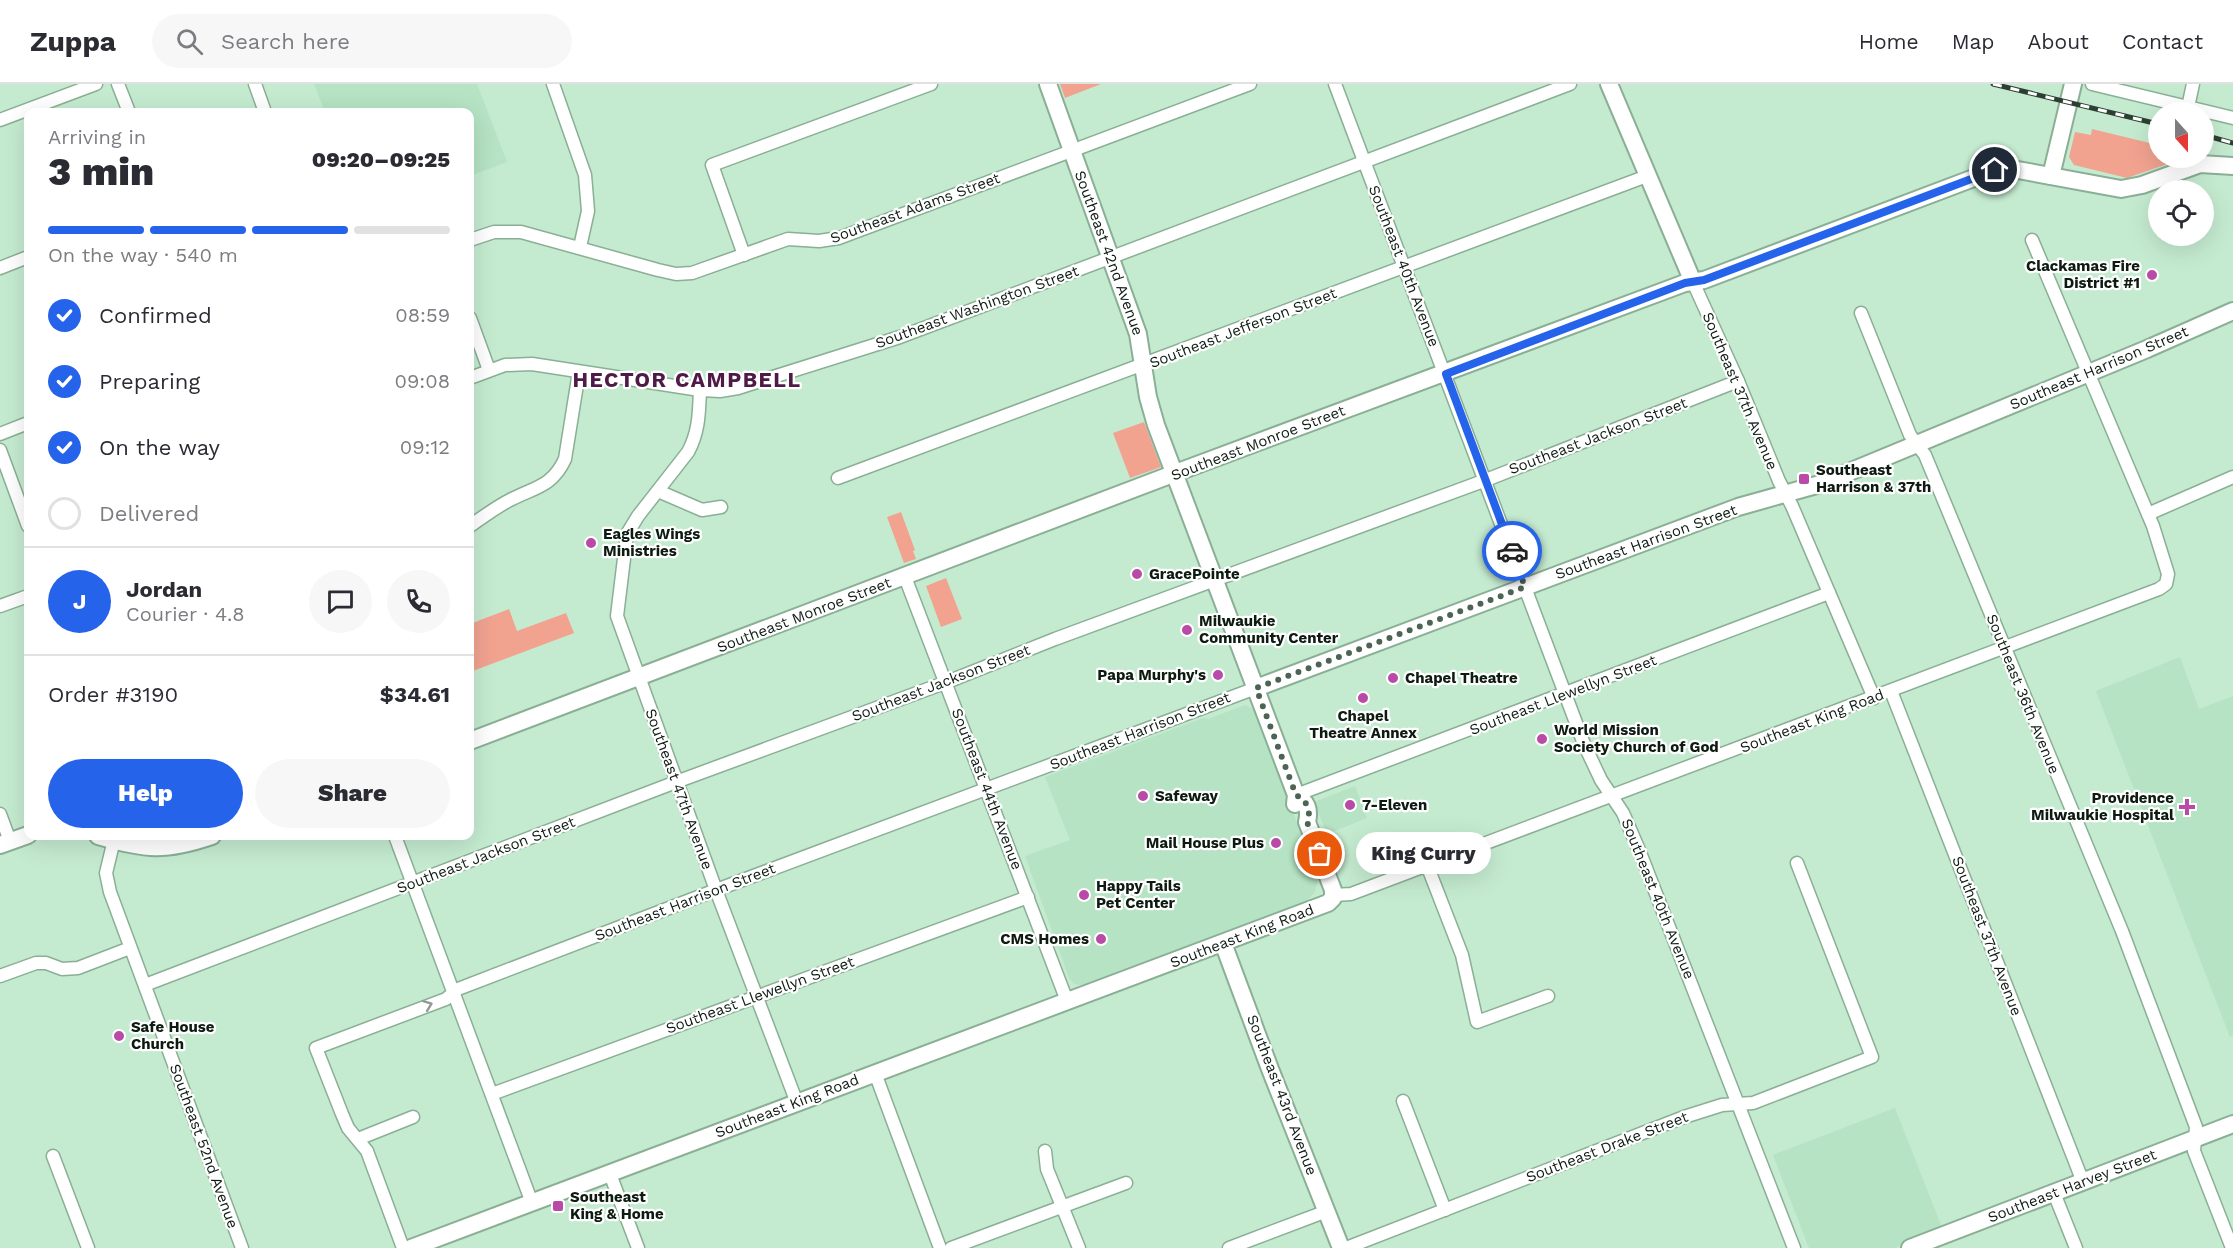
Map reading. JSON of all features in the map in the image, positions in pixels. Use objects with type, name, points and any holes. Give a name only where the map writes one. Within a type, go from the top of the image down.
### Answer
[{"type":"street","points":[[32,108],[96,84]]},
{"type":"street","points":[[118,84],[127,108]]},
{"type":"street","points":[[255,84],[264,108]]},
{"type":"street","points":[[553,84],[585,175],[588,211],[580,247]]},
{"type":"street","points":[[744,255],[711,165],[931,84]]},
{"type":"street","name":"Southeast 42nd Avenue","points":[[1048,84],[1138,334],[1149,405],[1296,795],[1305,801],[1309,813],[1307,822],[1334,895]]},
{"type":"street","name":"Southeast Adams Street","points":[[474,238],[494,231],[513,231],[580,247],[658,270],[676,274],[692,273],[788,238],[819,241],[839,238],[1250,84]]},
{"type":"street","name":"Southeast 40th Avenue","points":[[1335,84],[1590,758],[1623,813],[1639,850],[1794,1248]]},
{"type":"street","name":"Southeast Washington Street","points":[[474,376],[505,365],[531,364],[700,390],[720,391],[738,388],[900,338],[1570,84]]},
{"type":"street","name":"Southeast 37th Avenue","points":[[1608,84],[1874,698]]},
{"type":"street","points":[[2051,176],[2073,84]]},
{"type":"street","points":[[2092,84],[2167,102]]},
{"type":"street","points":[[2189,102],[2193,84]]},
{"type":"street","points":[[0,120],[24,111]]},
{"type":"street","points":[[2214,113],[2233,118]]},
{"type":"street","name":"Southeast Monroe Street","points":[[474,739],[1175,474],[1693,282],[1704,280],[1995,170],[2018,170],[2102,187],[2126,188],[2142,185],[2200,164],[2233,166]]},
{"type":"street","name":"Southeast Jefferson Street","points":[[838,478],[1647,176]]},
{"type":"street","points":[[2032,240],[2148,514],[2233,477]]},
{"type":"street","points":[[0,268],[24,259]]},
{"type":"street","name":"Southeast Harrison Street","points":[[358,1139],[342,1114],[316,1048],[446,999],[454,991],[716,890],[1738,507],[1820,484],[2088,374],[2233,311]]},
{"type":"street","name":"Southeast 36th Avenue","points":[[1861,313],[1910,435],[1924,453],[2122,931],[2196,1127],[2194,1150],[2232,1248]]},
{"type":"street","points":[[474,329],[489,370]]},
{"type":"street","points":[[474,523],[508,501],[551,481],[560,471],[565,459],[579,372]]},
{"type":"street","name":"Southeast Jackson Street","points":[[145,985],[676,782],[947,682],[1044,643],[1486,480],[1738,381]]},
{"type":"street","name":"Southeast 47th Avenue","points":[[700,390],[698,426],[688,452],[627,534],[616,606],[620,629],[797,1103]]},
{"type":"street","points":[[0,434],[24,425]]},
{"type":"street","points":[[0,450],[24,515]]},
{"type":"street","points":[[658,491],[702,510],[721,507]]},
{"type":"street","name":"Southeast King Road","points":[[411,1248],[1327,904],[1334,895],[1351,894],[2159,589],[2168,581],[2168,574],[2148,514]]},
{"type":"street","name":"Southeast 44th Avenue","points":[[905,577],[1067,1001]]},
{"type":"street","name":"Southeast Llewellyn Street","points":[[1296,795],[1829,592]]},
{"type":"street","points":[[0,606],[24,597]]},
{"type":"street","name":"Southeast 37th Avenue","points":[[1891,691],[2083,1182]]},
{"type":"street","points":[[0,814],[5,843],[24,836]]},
{"type":"street","name":"Southeast 52nd Avenue","points":[[106,840],[106,873],[110,892],[242,1248]]},
{"type":"street","points":[[114,840],[144,848],[164,849],[199,840]]},
{"type":"street","points":[[397,840],[532,1203]]},
{"type":"street","name":"Southeast Drake Street","points":[[1346,1248],[1684,1117],[1722,1105],[1753,1103],[1872,1057],[1797,863]]},
{"type":"street","points":[[1427,865],[1462,955],[1477,1022],[1548,996]]},
{"type":"street","name":"Southeast Llewellyn Street","points":[[492,1094],[1028,897]]},
{"type":"street","name":"Southeast 43rd Avenue","points":[[1223,943],[1341,1248]]},
{"type":"street","points":[[0,976],[36,963],[46,963],[62,969],[78,968],[130,948]]},
{"type":"street","points":[[875,1073],[940,1248]]},
{"type":"street","points":[[1403,1101],[1445,1210]]},
{"type":"street","points":[[403,1248],[367,1151],[358,1139],[413,1118]]},
{"type":"street","name":"Southeast Harvey Street","points":[[1910,1248],[1942,1242],[2054,1193],[2233,1124]]},
{"type":"street","points":[[1045,1151],[1047,1169],[1079,1248]]},
{"type":"street","points":[[53,1156],[88,1248]]},
{"type":"street","points":[[610,1174],[638,1248]]},
{"type":"street","points":[[951,1248],[1126,1183]]},
{"type":"street","points":[[2054,1193],[2076,1248]]},
{"type":"street","points":[[1229,1248],[1327,1211]]},
{"type":"shaded area","points":[[314,84],[477,84],[507,162],[474,174],[474,108],[323,108]]},
{"type":"shaded area","points":[[1060,84],[1101,84],[1065,98]]},
{"type":"shaded area","points":[[2092,129],[2148,143],[2148,168],[2156,168],[2127,178],[2074,165],[2069,157],[2075,132],[2091,135]]},
{"type":"shaded area","points":[[1144,422],[1161,467],[1130,478],[1113,433]]},
{"type":"shaded area","points":[[901,512],[916,559],[904,563],[887,517]]},
{"type":"shaded area","points":[[946,578],[962,619],[941,627],[926,586]]},
{"type":"shaded area","points":[[509,609],[517,631],[566,613],[574,633],[474,670],[474,622]]},
{"type":"shaded area","name":"Providence Milwaukie Hospital","points":[[2180,657],[2199,709],[2233,696],[2233,1035],[2230,1037],[2096,691]]},
{"type":"shaded area","points":[[1245,705],[1254,709],[1318,878],[1315,892],[1307,901],[1082,985],[1074,984],[1069,978],[1025,856],[1070,840],[1045,777],[1203,718],[1208,719]]},
{"type":"shaded area","points":[[1355,786],[1367,818],[1327,834],[1314,802]]},
{"type":"shaded area","points":[[1895,1108],[1943,1230],[1895,1248],[1809,1248],[1773,1155]]},
{"type":"railway","points":[[1993,84],[2148,122]]},
{"type":"railway","points":[[2214,138],[2233,143]]},
{"type":"way so far","points":[[1320,854],[1307,822],[1309,813],[1306,803],[1296,795],[1256,688],[1525,587],[1512,551]]},
{"type":"place","name":"Clackamas Fire District #1","points":[[2152,275]]},
{"type":"place","name":"Southeast Harrison & 37th","points":[[1804,479]]},
{"type":"place","name":"Eagles Wings Ministries","points":[[591,543]]},
{"type":"place","name":"GracePointe","points":[[1137,574]]},
{"type":"place","name":"Milwaukie Community Center","points":[[1187,630]]},
{"type":"place","name":"Papa Murphy's","points":[[1218,675]]},
{"type":"place","name":"Chapel Theatre","points":[[1393,678]]},
{"type":"place","name":"Chapel Theatre Annex","points":[[1363,698]]},
{"type":"place","name":"World Mission Society Church of God","points":[[1542,739]]},
{"type":"place","name":"Safeway","points":[[1143,796]]},
{"type":"place","name":"7-Eleven","points":[[1350,805]]},
{"type":"place","name":"Providence Milwaukie Hospital","points":[[2187,807]]},
{"type":"place","name":"Mail House Plus","points":[[1276,843]]},
{"type":"place","name":"King Curry","points":[[1320,854]]},
{"type":"place","name":"Happy Tails Pet Center","points":[[1084,895]]},
{"type":"place","name":"CMS Homes","points":[[1101,939]]},
{"type":"place","name":"Safe House Church","points":[[119,1036]]},
{"type":"place","name":"Southeast King & Home","points":[[558,1206]]},
{"type":"district","name":"HECTOR CAMPBELL","points":[[687,379]]},
{"type":"route","points":[[1512,551],[1446,374],[1685,283],[1704,280],[1995,170]]}]
